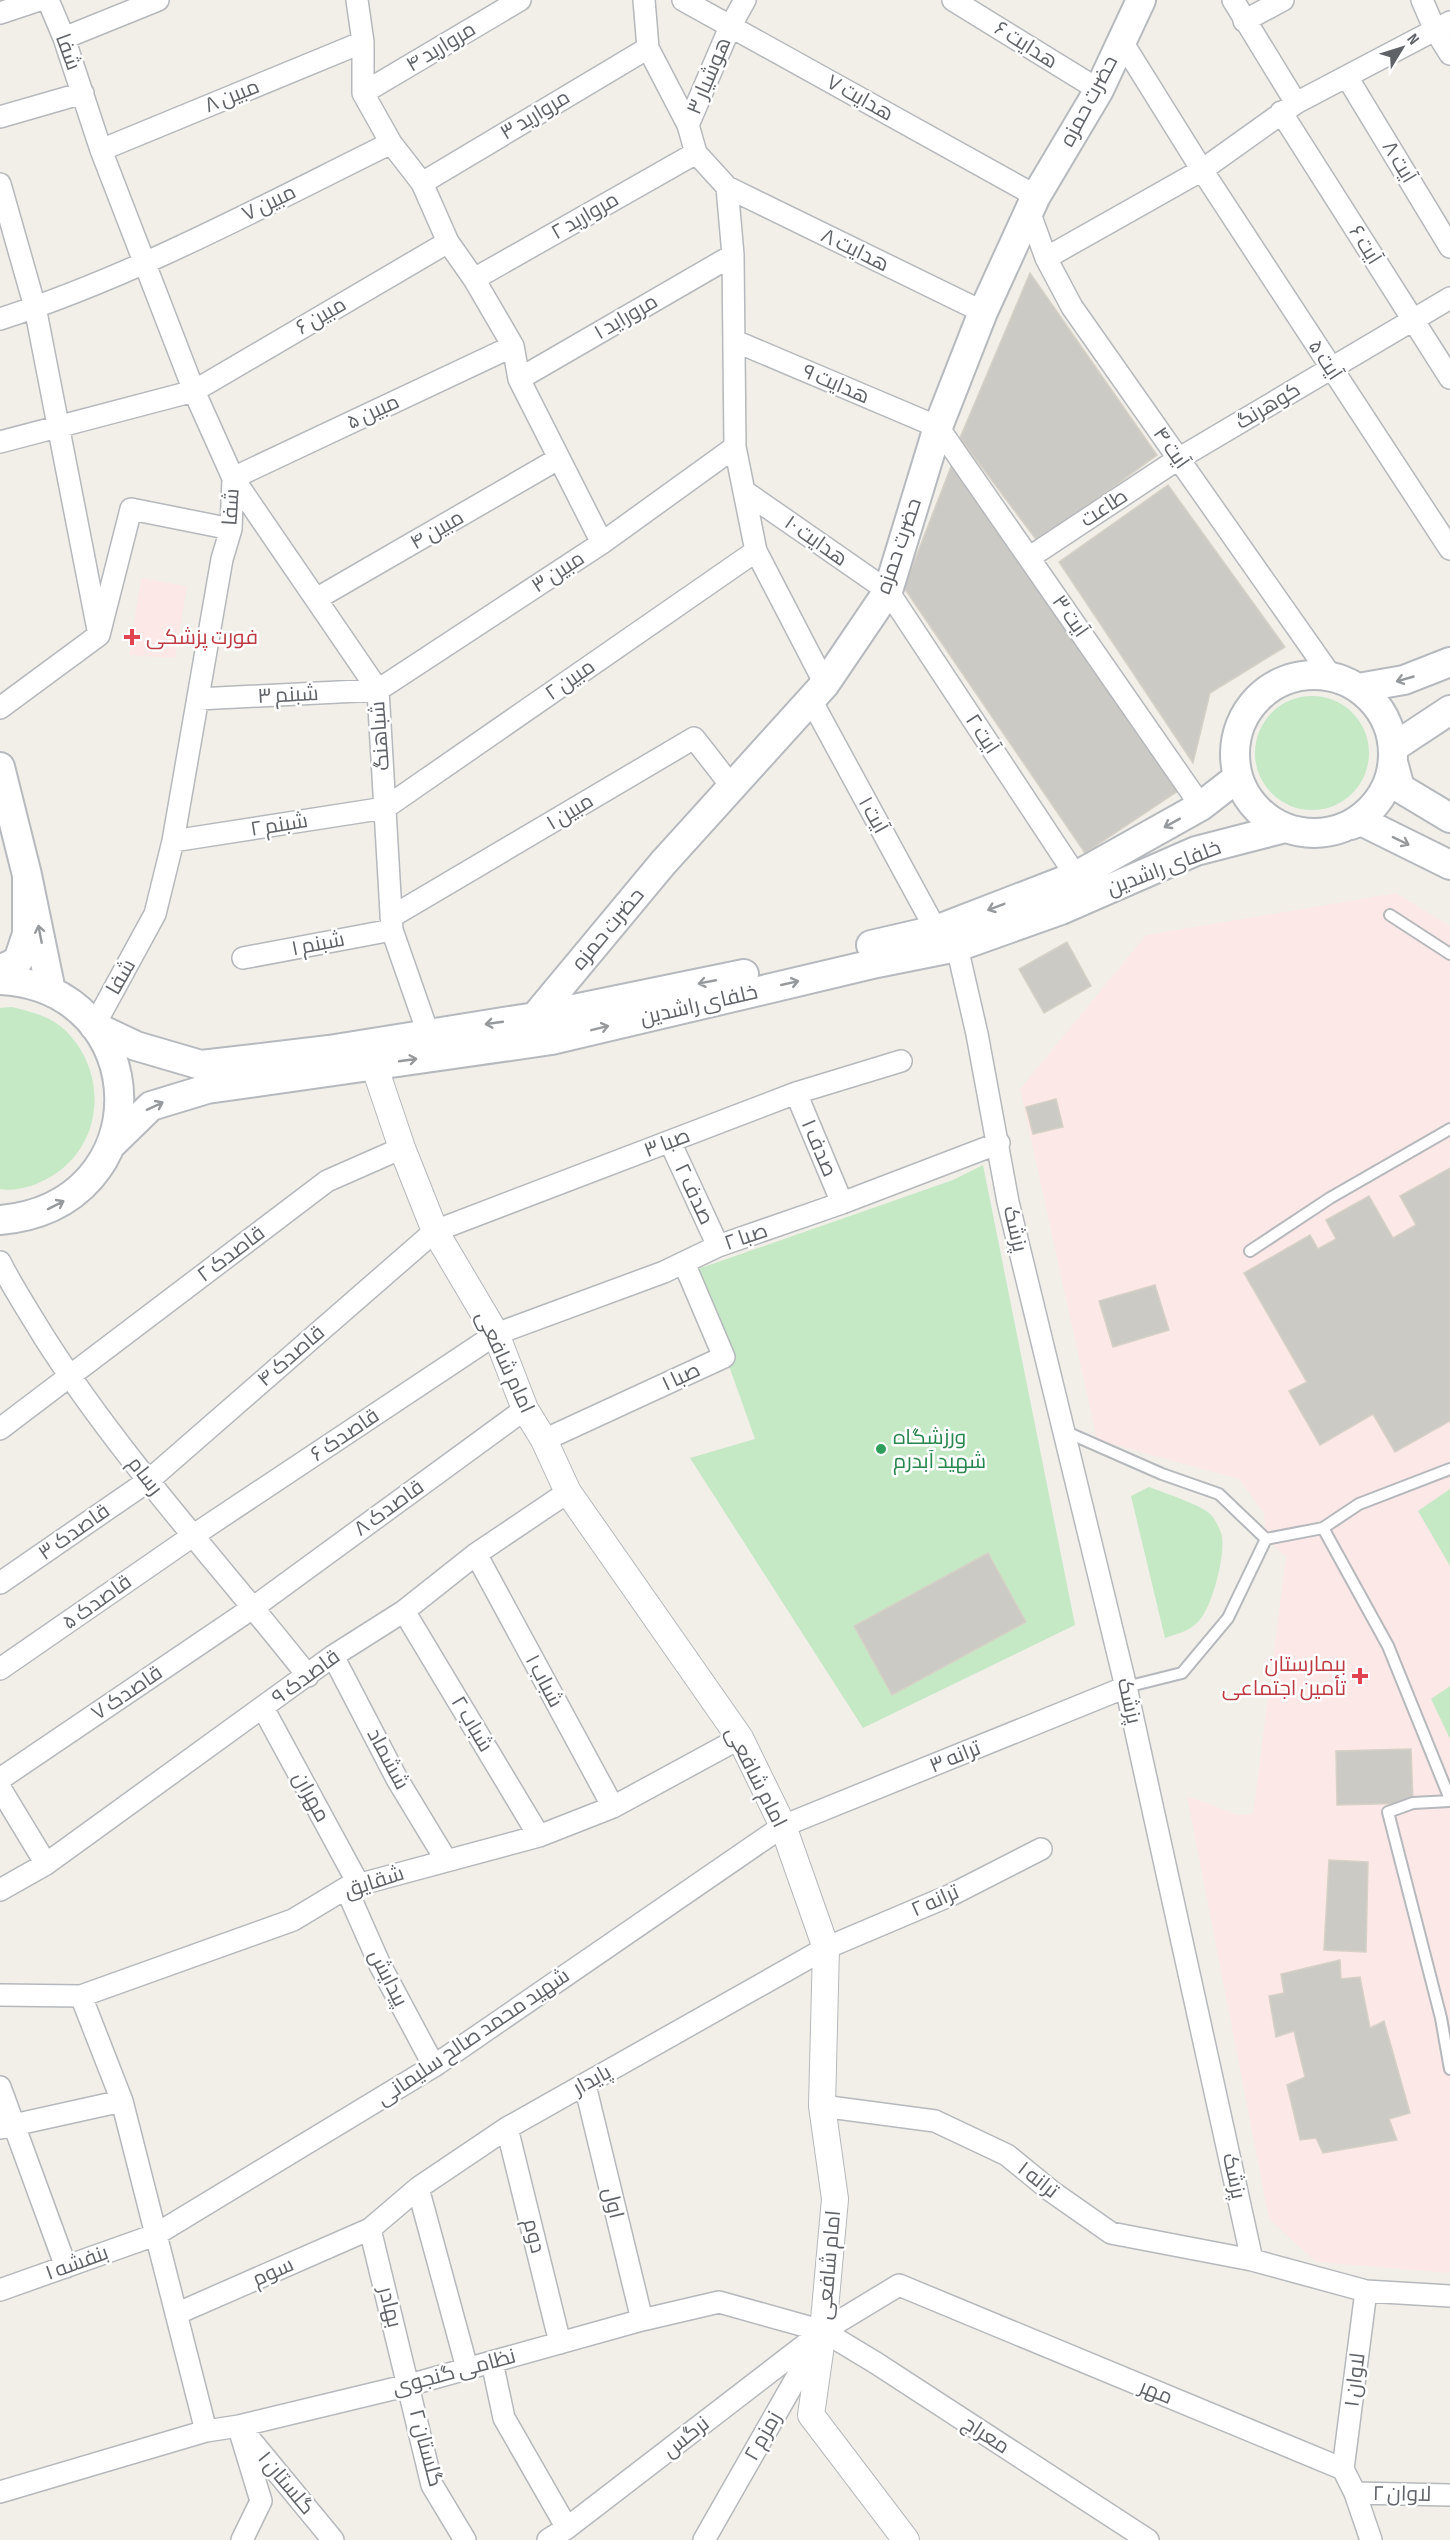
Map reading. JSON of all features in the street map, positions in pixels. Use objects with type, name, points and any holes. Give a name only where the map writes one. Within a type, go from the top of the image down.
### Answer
[{"type":"main road","name":"حضرت حمزه","points":[[535,1017],[663,863],[818,692],[888,591],[938,427],[983,312],[1033,203],[1099,90],[1142,0]]},
{"type":"main road","points":[[1358,688],[1404,680],[1450,662]]},
{"type":"main road","points":[[1450,818],[1400,788],[1388,724],[1376,704],[1358,688],[1330,676],[1306,675],[1282,681],[1261,694],[1245,713],[1236,736],[1234,761],[1237,778],[1251,803],[1266,818],[1285,828],[1318,834],[1336,831],[1360,821],[1450,865]]},
{"type":"main road","points":[[1352,825],[1372,809],[1387,787],[1394,755],[1450,710]]},
{"type":"main road","points":[[0,767],[27,875],[51,991]]},
{"type":"main road","name":"خلفای راشدین","points":[[112,1144],[151,1106],[207,1089],[552,1040],[877,963],[946,939],[1076,876],[1201,806],[1237,778]]},
{"type":"main road","name":"خلفای راشدین","points":[[94,1026],[136,1046],[201,1065],[329,1050],[535,1017],[718,980],[946,939],[1061,910],[1196,851],[1285,828]]},
{"type":"main road","points":[[0,970],[18,961],[27,934],[27,875]]},
{"type":"main road","points":[[0,980],[25,983],[51,991],[74,1006],[94,1026],[107,1046],[116,1070],[120,1095],[118,1120],[112,1144],[90,1180],[57,1205],[37,1213],[0,1220]]},
{"type":"street","points":[[0,13],[39,0]]},
{"type":"street","name":"شفا","points":[[48,0],[64,38],[101,150],[194,391],[233,478],[231,529],[222,559],[173,841],[155,914],[94,1026]]},
{"type":"street","points":[[64,38],[158,0]]},
{"type":"street","points":[[357,0],[363,42],[363,93],[391,143],[422,183],[448,242],[474,279],[513,346],[519,379],[602,543]]},
{"type":"street","name":"مروارید ۴","points":[[363,93],[520,0]]},
{"type":"street","points":[[644,0],[648,48],[688,124],[696,153],[727,187]]},
{"type":"street","name":"هدایت ۷","points":[[684,0],[1033,203]]},
{"type":"street","name":"هوشیار ۳","points":[[688,124],[730,27],[745,0]]},
{"type":"street","name":"هدایت ۶","points":[[953,0],[1099,90]]},
{"type":"street","name":"آیت ۶","points":[[1233,0],[1289,108],[1413,320],[1450,378]]},
{"type":"street","points":[[1244,21],[1283,0]]},
{"type":"street","points":[[1422,0],[1442,26],[1450,54]]},
{"type":"street","points":[[1046,258],[1202,170],[1289,108],[1442,26]]},
{"type":"street","name":"آیت ۵","points":[[1121,40],[1202,170],[1450,549]]},
{"type":"street","name":"مبین ۸","points":[[101,150],[363,42]]},
{"type":"street","name":"مروارید ۳","points":[[422,183],[648,48]]},
{"type":"street","name":"آیت ۸","points":[[1347,77],[1450,248]]},
{"type":"street","points":[[0,117],[83,93]]},
{"type":"street","name":"مبین ۷","points":[[0,318],[146,263],[391,143]]},
{"type":"street","name":"مروارید ۲","points":[[474,279],[696,153]]},
{"type":"street","points":[[0,184],[34,307],[99,635]]},
{"type":"street","name":"آیت ۱","points":[[727,187],[733,255],[735,447],[756,552],[818,692],[946,939]]},
{"type":"street","name":"هدایت ۸","points":[[727,187],[983,312]]},
{"type":"street","name":"آیت ۴","points":[[1033,203],[1046,258],[1072,307],[1330,676]]},
{"type":"street","name":"مبین ۶","points":[[0,442],[194,391],[448,242]]},
{"type":"street","name":"مروراید ۱","points":[[519,379],[733,255]]},
{"type":"street","name":"کوهرنگ","points":[[1178,459],[1450,298]]},
{"type":"street","name":"هدایت ۹","points":[[735,341],[938,427]]},
{"type":"street","name":"مبین ۵","points":[[233,478],[513,346]]},
{"type":"street","name":"آیت ۳","points":[[938,427],[1201,806]]},
{"type":"street","name":"مبین ۳","points":[[378,690],[602,543],[735,447]]},
{"type":"street","name":"مبین ۴","points":[[316,599],[558,459]]},
{"type":"street","name":"طاعت","points":[[1029,557],[1178,459]]},
{"type":"street","name":"شباهنگ","points":[[233,478],[378,690],[392,924],[428,1033]]},
{"type":"street","name":"هدایت ۱۰","points":[[744,491],[888,591]]},
{"type":"street","points":[[0,708],[99,635],[131,509],[231,529]]},
{"type":"street","name":"مبین ۲","points":[[385,808],[756,552]]},
{"type":"street","name":"آیت ۲","points":[[888,591],[1076,876]]},
{"type":"street","name":"شبنم ۳","points":[[198,699],[378,690]]},
{"type":"street","name":"مبین ۱","points":[[392,924],[694,738],[733,788]]},
{"type":"street","name":"شبنم ۲","points":[[173,841],[385,808]]},
{"type":"street","name":"شبنم ۱","points":[[243,958],[392,924]]},
{"type":"street","name":"پزشک","points":[[946,939],[999,1143],[1008,1202],[1126,1688],[1252,2260]]},
{"type":"street","name":"صبا ۳","points":[[435,1231],[796,1093],[901,1061]]},
{"type":"street","name":"امام شافعی","points":[[374,1065],[402,1148],[435,1231],[496,1334],[525,1408],[544,1440],[568,1492],[740,1738],[783,1826],[826,1948],[822,2106],[835,2199],[823,2331],[811,2415],[906,2540]]},
{"type":"street","name":"صدف ۱","points":[[796,1093],[842,1203]]},
{"type":"street","name":"صدف ۲","points":[[670,1142],[718,1246]]},
{"type":"street","name":"صبا ۲","points":[[496,1334],[664,1272],[718,1246],[842,1203],[999,1143]]},
{"type":"street","name":"قاصدک ۲","points":[[0,1429],[327,1181],[402,1148]]},
{"type":"street","name":"قاصدک ۴","points":[[147,1481],[435,1231]]},
{"type":"street","name":"رسام","points":[[0,1262],[69,1376],[147,1481],[254,1607],[308,1676]]},
{"type":"street","name":"صبا ۱","points":[[544,1440],[724,1357],[684,1263]]},
{"type":"street","name":"قاصدک ۶","points":[[194,1535],[496,1334]]},
{"type":"street","name":"قاصدک ۸","points":[[254,1607],[525,1408]]},
{"type":"street","name":"قاصدک ۳","points":[[0,1582],[147,1481]]},
{"type":"street","name":"قاصدک ۹","points":[[0,1890],[46,1864],[333,1656],[404,1611],[476,1554],[568,1492]]},
{"type":"street","name":"قاصدک ۵","points":[[0,1669],[194,1535]]},
{"type":"street","name":"شباب ۱","points":[[476,1554],[613,1807]]},
{"type":"street","name":"قاصدک ۷","points":[[0,1779],[254,1607]]},
{"type":"street","name":"شباب ۲","points":[[404,1611],[539,1836]]},
{"type":"street","name":"ششماد","points":[[333,1656],[397,1779],[446,1860]]},
{"type":"street","name":"ترانه ۳","points":[[783,1826],[1126,1688]]},
{"type":"street","name":"مهران","points":[[263,1708],[353,1887]]},
{"type":"street","name":"شقایق","points":[[0,1995],[81,1996],[293,1920],[353,1887],[539,1836],[613,1807],[740,1738]]},
{"type":"street","points":[[0,1788],[46,1864]]},
{"type":"street","name":"شهید محمد صالح سلیمانی","points":[[155,2235],[434,2066],[783,1826]]},
{"type":"street","name":"ترانه ۲","points":[[826,1948],[951,1895],[1041,1849]]},
{"type":"street","name":"پیدایش","points":[[353,1887],[380,1965],[434,2066]]},
{"type":"street","name":"پایدار","points":[[370,2229],[418,2188],[507,2128],[826,1948]]},
{"type":"street","points":[[81,1996],[122,2101],[206,2431]]},
{"type":"street","name":"اول","points":[[585,2085],[642,2320]]},
{"type":"street","points":[[0,2087],[7,2126],[66,2267]]},
{"type":"street","points":[[7,2126],[122,2101]]},
{"type":"street","name":"ترانه ۱","points":[[822,2106],[935,2121],[1007,2155],[1051,2191],[1111,2233],[1252,2260]]},
{"type":"street","name":"دوم","points":[[507,2128],[560,2343]]},
{"type":"street","points":[[418,2188],[467,2368]]},
{"type":"street","name":"سوم","points":[[176,2314],[370,2229]]},
{"type":"street","name":"بهادر","points":[[370,2229],[409,2385]]},
{"type":"street","name":"بنفشه ۱","points":[[0,2290],[155,2235]]},
{"type":"street","points":[[1252,2260],[1366,2291],[1450,2296]]},
{"type":"street","name":"مهر","points":[[823,2331],[898,2285],[1343,2469]]},
{"type":"street","name":"لاوان ۱","points":[[1343,2469],[1366,2291]]},
{"type":"street","name":"نظامی گنجوی","points":[[0,2492],[206,2431],[239,2426],[409,2385],[642,2320],[719,2302],[823,2331]]},
{"type":"street","name":"نرگس","points":[[548,2540],[567,2528],[823,2331]]},
{"type":"street","name":"زمزم ۲","points":[[704,2540],[823,2331]]},
{"type":"street","name":"معراج","points":[[823,2331],[1148,2540]]},
{"type":"street","points":[[492,2362],[504,2418],[567,2528]]},
{"type":"street","name":"گلستان ۲","points":[[409,2385],[432,2485],[465,2540]]},
{"type":"street","points":[[239,2426],[261,2502],[242,2540]]},
{"type":"street","name":"گلستان ۱","points":[[239,2426],[333,2540]]},
{"type":"street","points":[[1343,2469],[1355,2493],[1371,2540]]},
{"type":"street","name":"لاوان ۲","points":[[1355,2493],[1450,2495]]},
{"type":"lane","points":[[1390,915],[1450,954]]},
{"type":"lane","points":[[1250,1251],[1330,1198],[1450,1130]]},
{"type":"lane","points":[[1062,1430],[1162,1474],[1219,1494],[1266,1539]]},
{"type":"lane","points":[[1266,1539],[1323,1528],[1359,1504],[1450,1469]]},
{"type":"lane","points":[[1323,1528],[1388,1646],[1450,1800],[1413,1803],[1388,1812],[1441,2018],[1450,2069]]},
{"type":"lane","points":[[1126,1688],[1182,1672],[1228,1618],[1266,1539]]},
{"type":"shaded area","points":[[141,578],[187,586],[175,658],[129,655]]},
{"type":"shaded area","name":"بیمارستان تأمین اجتماعی","points":[[1396,893],[1450,926],[1450,2273],[1316,2262],[1269,2219],[1187,1796],[1238,1815],[1253,1814],[1286,1557],[1266,1539],[1264,1513],[1239,1479],[1097,1440],[1020,1089],[1146,935]]},
{"type":"green space","points":[[1312,696],[1334,700],[1352,713],[1365,731],[1369,753],[1365,775],[1352,793],[1334,806],[1312,810],[1290,806],[1272,793],[1259,775],[1255,753],[1259,731],[1272,713],[1290,700]]},
{"type":"green space","points":[[12,1007],[47,1018],[66,1031],[80,1048],[89,1067],[94,1087],[94,1107],[90,1127],[82,1146],[69,1162],[52,1176],[40,1182],[20,1189],[7,1190],[0,1189],[0,1008]]},
{"type":"green space","name":"ورزشگاه شهید آبدرم","points":[[983,1165],[1075,1625],[863,1728],[690,1458],[755,1439],[695,1270],[953,1180]]},
{"type":"green space","points":[[1149,1487],[1208,1512],[1217,1523],[1222,1537],[1216,1582],[1203,1615],[1191,1628],[1165,1638],[1131,1496]]},
{"type":"green space","points":[[1450,1489],[1450,1566],[1418,1511]]},
{"type":"green space","points":[[1450,1686],[1450,1739],[1431,1699]]},
{"type":"building","points":[[1030,273],[1157,455],[1038,542],[960,438]]},
{"type":"building","points":[[952,464],[1178,791],[1085,853],[904,588]]},
{"type":"building","points":[[1168,485],[1285,647],[1210,693],[1193,763],[1059,562]]},
{"type":"building","points":[[1067,942],[1091,986],[1044,1013],[1019,969]]},
{"type":"building","points":[[1056,1099],[1063,1127],[1033,1134],[1026,1107]]},
{"type":"building","points":[[1450,1168],[1450,1421],[1395,1452],[1373,1414],[1320,1445],[1289,1391],[1307,1382],[1244,1273],[1310,1235],[1318,1249],[1336,1239],[1326,1220],[1369,1196],[1393,1238],[1416,1225],[1400,1196]]},
{"type":"building","points":[[1155,1285],[1169,1330],[1113,1347],[1099,1301]]},
{"type":"building","points":[[988,1553],[1026,1622],[892,1695],[854,1626]]},
{"type":"building","points":[[1411,1749],[1413,1803],[1337,1805],[1336,1751]]},
{"type":"building","points":[[1329,1860],[1368,1862],[1366,1952],[1324,1950]]},
{"type":"building","points":[[1340,1960],[1341,1979],[1360,1977],[1370,2028],[1384,2021],[1410,2113],[1389,2119],[1397,2140],[1323,2153],[1316,2138],[1300,2140],[1287,2085],[1305,2077],[1294,2031],[1276,2037],[1269,1996],[1284,1993],[1281,1974]]},
{"type":"place","name":"فورت پزشکی","points":[[132,637]]},
{"type":"place","name":"ورزشگاه شهید آبدرم","points":[[881,1449]]},
{"type":"place","name":"بیمارستان تأمین اجتماعی","points":[[1360,1676]]}]
